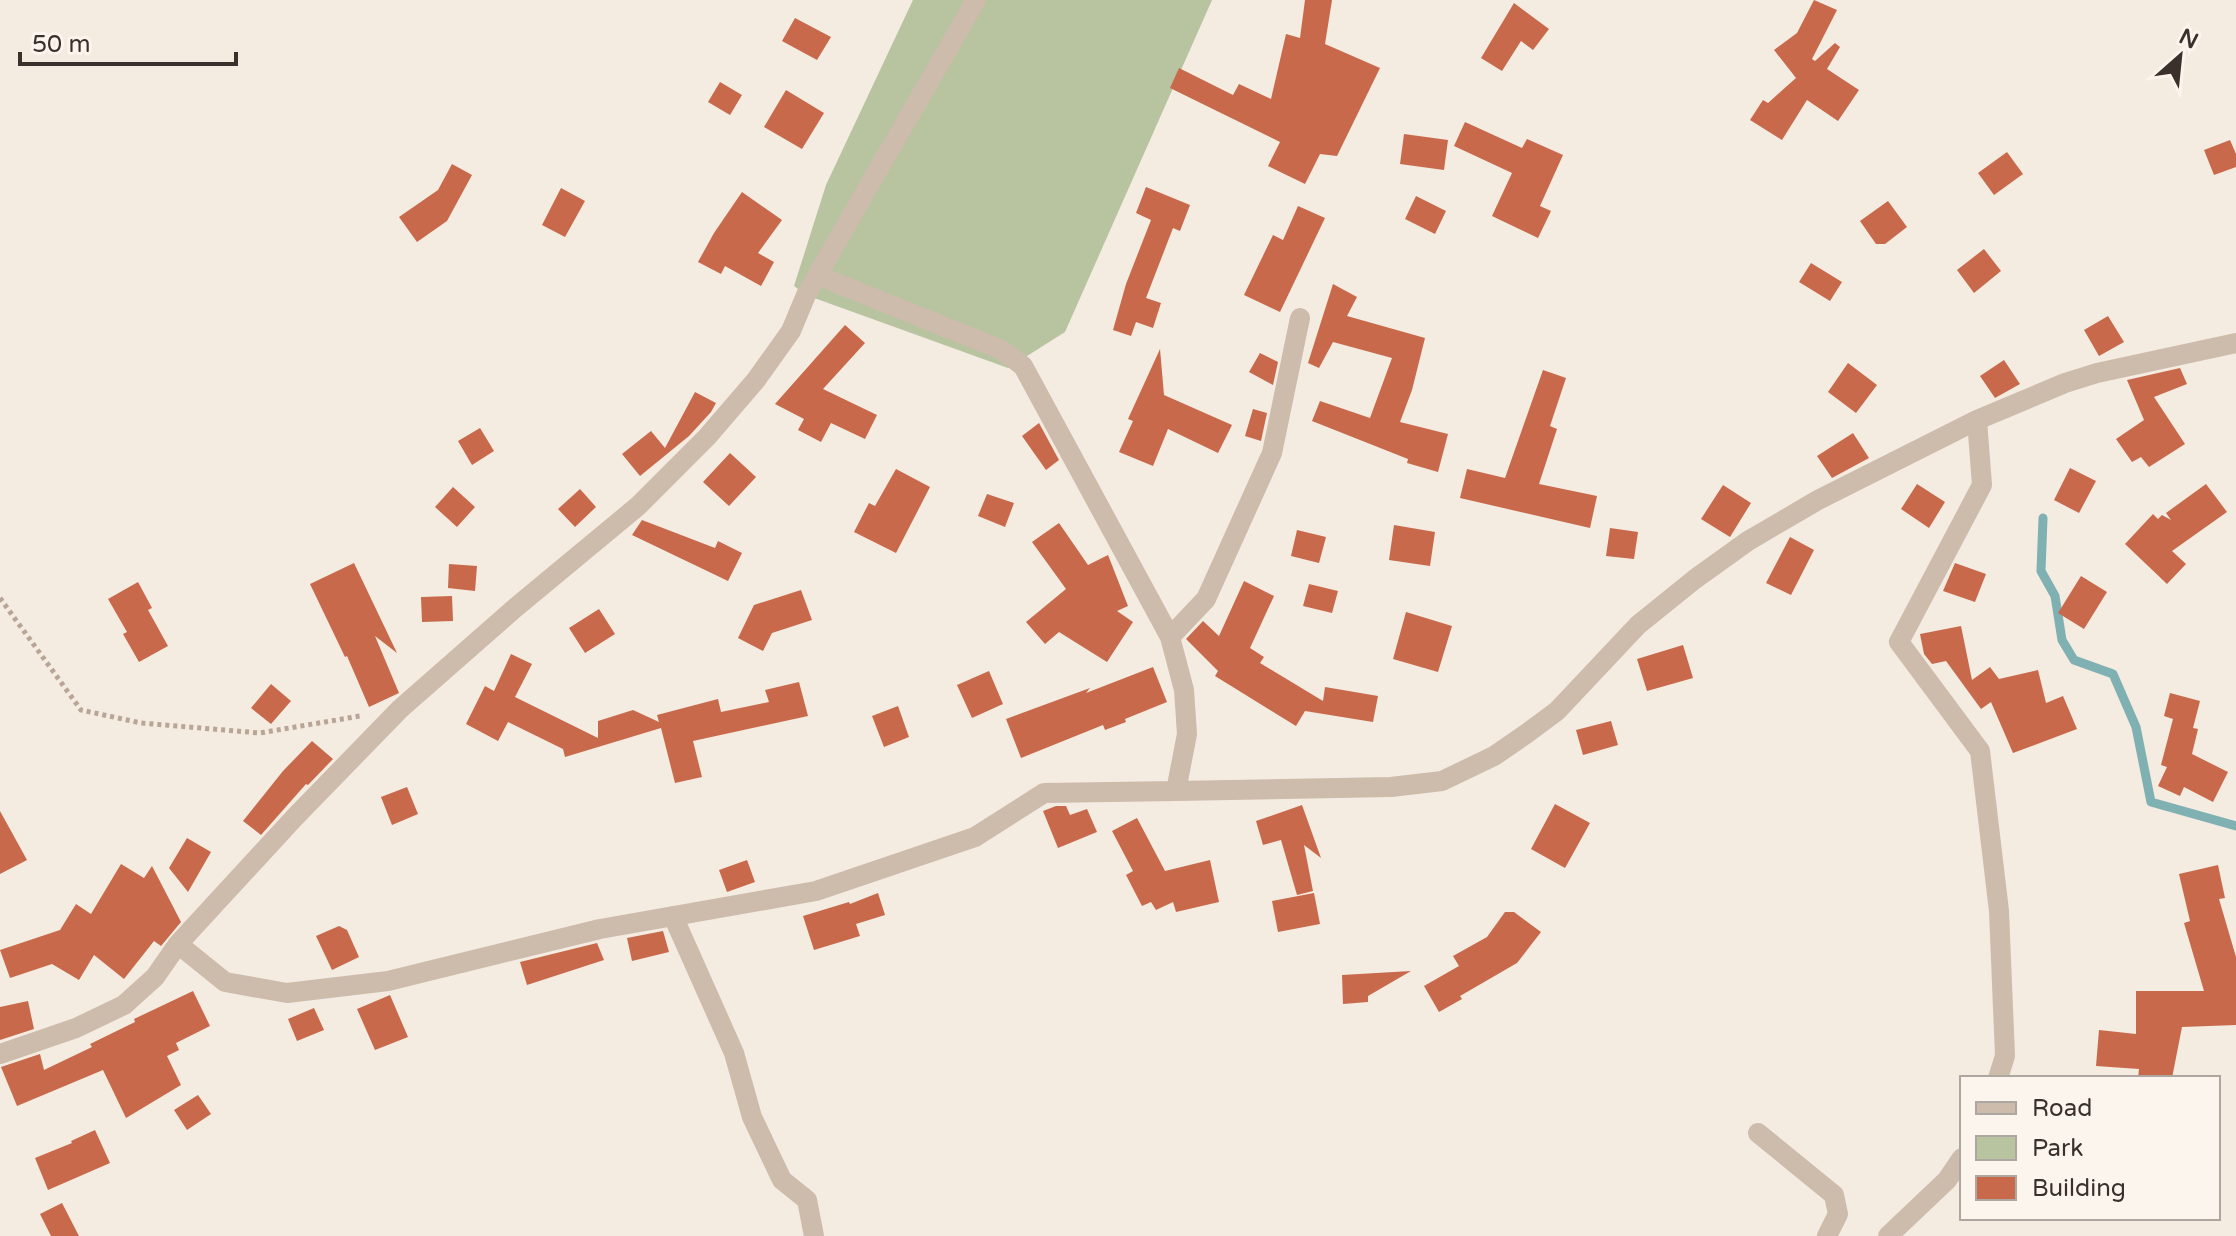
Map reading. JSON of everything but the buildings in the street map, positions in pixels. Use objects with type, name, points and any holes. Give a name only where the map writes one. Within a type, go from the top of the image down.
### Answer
[{"type":"street","points":[[0,1054],[76,1028],[124,1005],[155,977],[178,944],[400,709],[638,506],[707,437],[756,380],[791,331],[806,295],[976,0]]},
{"type":"street","points":[[819,276],[1002,350],[1023,366],[1131,560],[1170,637],[1184,690],[1187,734],[1176,791]]},
{"type":"street","points":[[1170,637],[1206,599],[1272,453],[1300,318]]},
{"type":"street","points":[[178,944],[225,982],[287,993],[388,981],[600,929],[816,891],[975,837],[1044,793],[1391,787],[1442,781],[1494,756],[1557,711],[1638,625],[1748,541],[1818,500],[1977,420],[2097,373],[2236,343]]},
{"type":"street","points":[[1977,420],[1982,485],[1899,642],[1980,751],[1999,911],[2005,1056],[1999,1076]]},
{"type":"street","points":[[673,916],[734,1053],[752,1117],[782,1180],[807,1200],[814,1236]]},
{"type":"street","points":[[1758,1133],[1834,1195],[1838,1214],[1827,1236]]},
{"type":"street","points":[[1888,1236],[1947,1180],[1960,1161]]},
{"type":"path","points":[[0,598],[81,710],[141,723],[260,733],[400,709]]},
{"type":"green space","points":[[913,0],[1212,0],[1065,332],[1008,368],[806,295],[794,286],[826,185]]},
{"type":"waterway","points":[[2043,518],[2041,571],[2055,596],[2062,640],[2074,660],[2113,674],[2136,727],[2151,802],[2236,826]]}]
